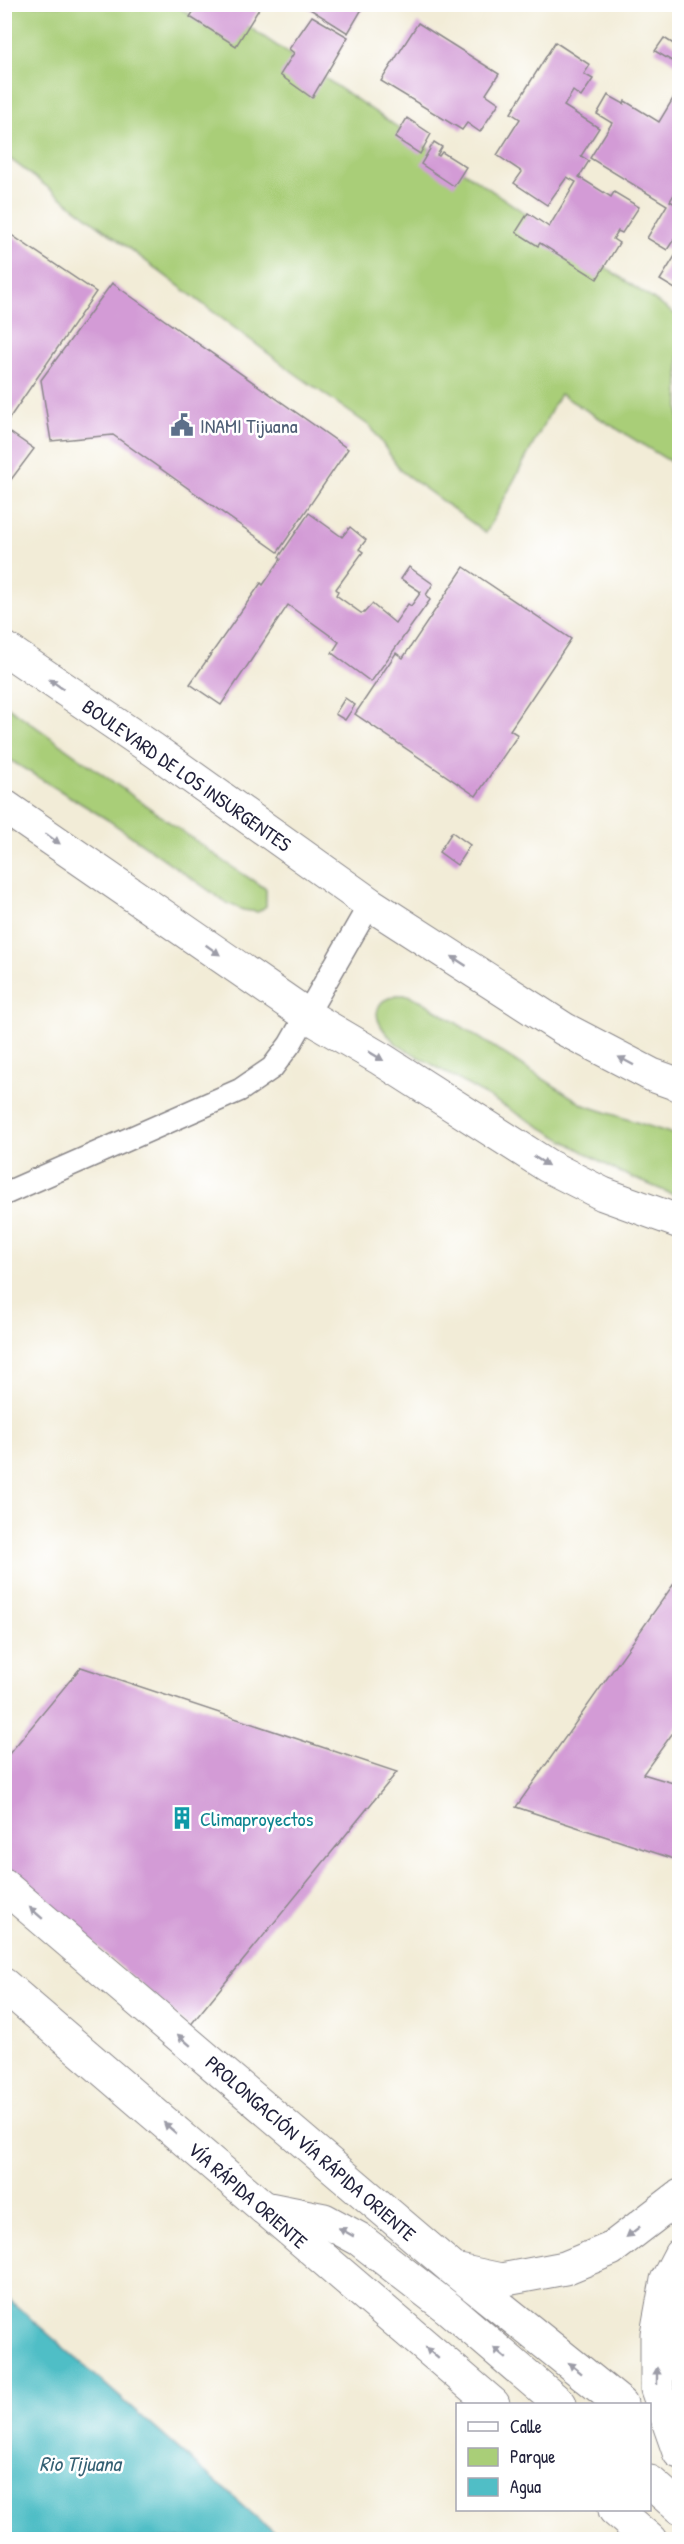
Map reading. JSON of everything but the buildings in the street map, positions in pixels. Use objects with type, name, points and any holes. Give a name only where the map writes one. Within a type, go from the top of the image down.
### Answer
[{"type":"main road","name":"BOULEVARD DE LOS INSURGENTES","points":[[4,648],[154,750],[370,904],[564,1029],[652,1075],[680,1085]]},
{"type":"main road","points":[[4,806],[308,1016],[381,1059],[548,1166],[603,1194],[680,1222]]},
{"type":"main road","name":"PROLONGACIÓN VÍA RÁPIDA ORIENTE","points":[[4,1886],[453,2269],[620,2403]]},
{"type":"main road","name":"VÍA RÁPIDA ORIENTE","points":[[4,1985],[492,2403]]},
{"type":"main road","points":[[453,2269],[501,2280],[565,2268],[611,2249],[680,2196]]},
{"type":"main road","points":[[262,2207],[324,2220],[359,2239],[448,2308],[559,2403]]},
{"type":"main road","points":[[679,2452],[657,2389],[657,2334],[667,2280],[680,2255]]},
{"type":"main road","points":[[651,2429],[679,2452]]},
{"type":"main road","points":[[651,2483],[680,2508]]},
{"type":"main road","points":[[616,2511],[650,2540]]},
{"type":"lane","points":[[4,1194],[240,1090],[273,1068],[308,1016],[370,904]]},
{"type":"green space","points":[[4,5],[175,5],[200,21],[218,6],[679,317],[679,467],[560,394],[486,533],[401,471],[371,427],[293,372],[5,155]]},
{"type":"green space","points":[[4,704],[266,889],[266,906],[258,912],[243,910],[227,903],[108,820],[5,757]]},
{"type":"green space","points":[[396,995],[408,995],[422,1001],[584,1105],[679,1136],[679,1197],[617,1171],[398,1045],[381,1026],[377,1014],[382,1002]]},
{"type":"water","name":"Rio Tijuana","points":[[5,2296],[281,2539],[5,2539]]},
{"type":"place","name":"INAMI Tijuana","points":[[182,425]]},
{"type":"place","name":"Climaproyectos","points":[[182,1818]]}]
